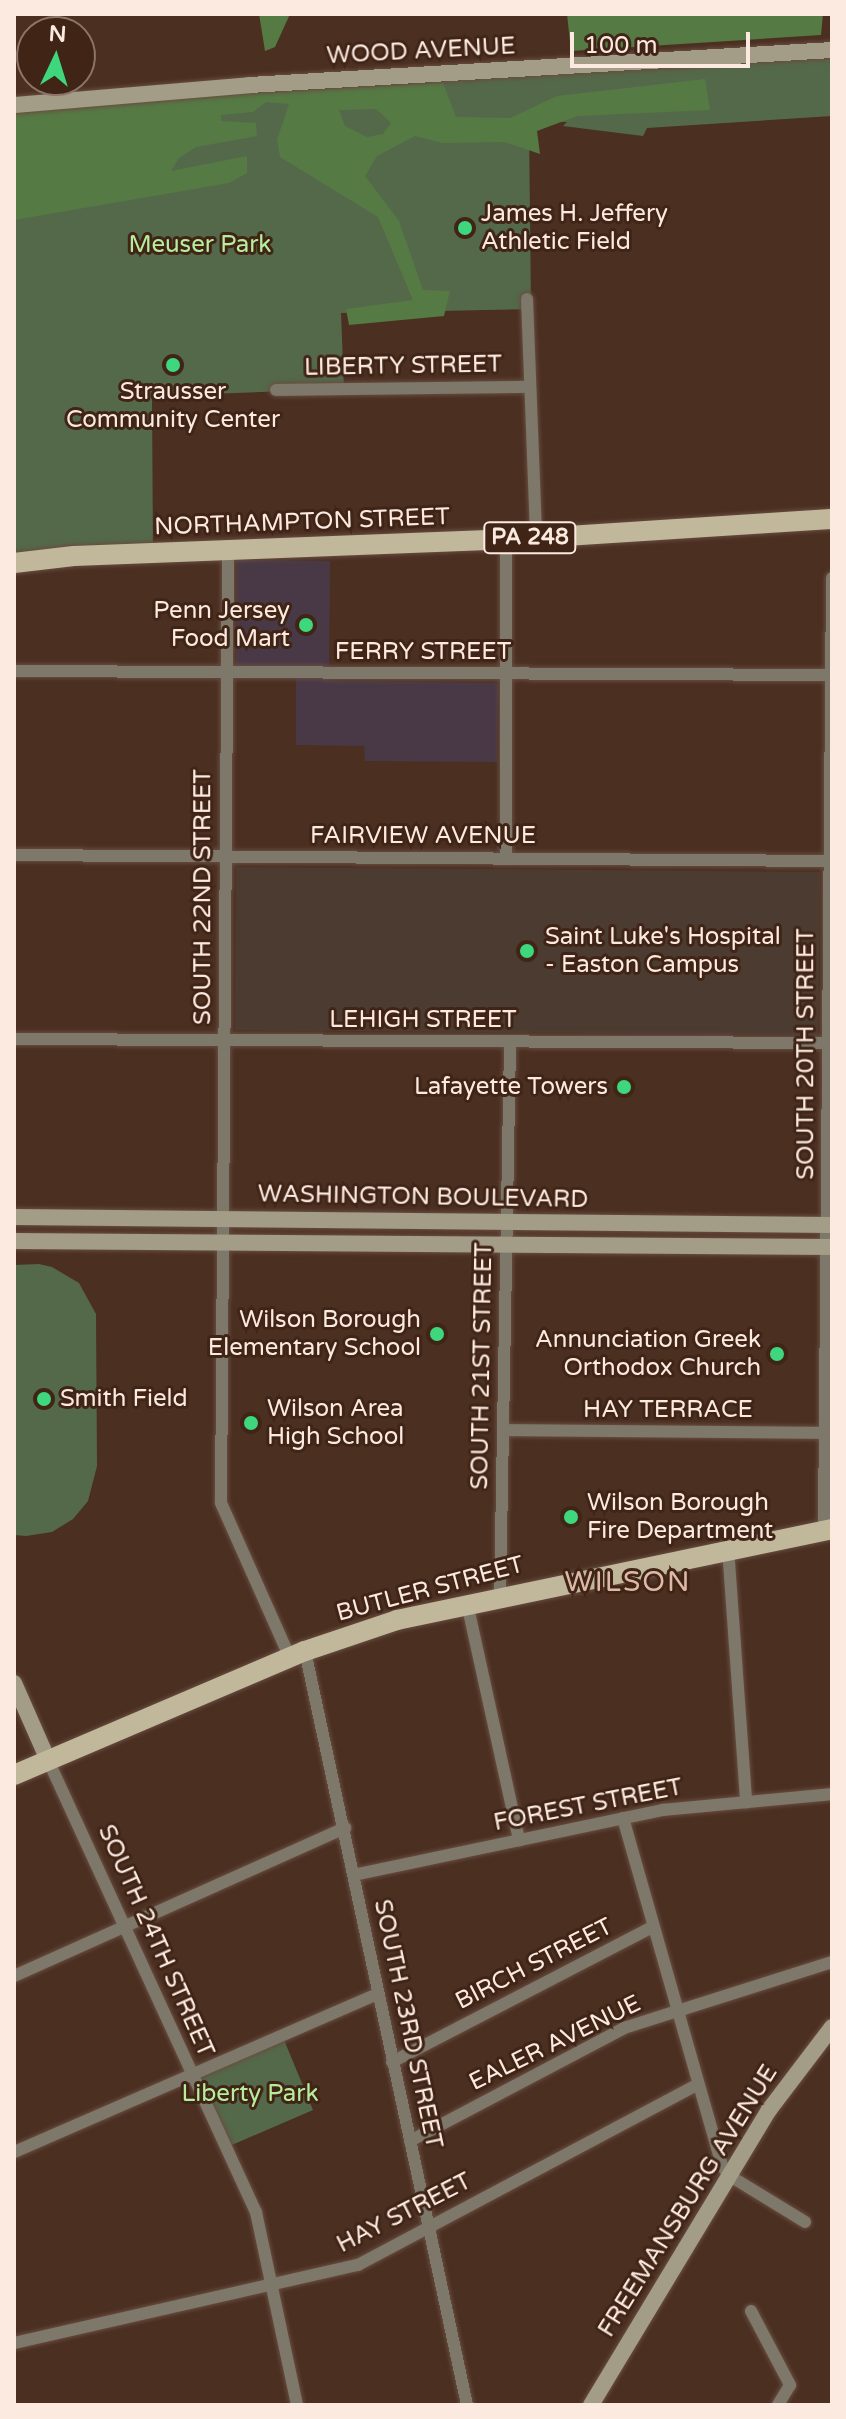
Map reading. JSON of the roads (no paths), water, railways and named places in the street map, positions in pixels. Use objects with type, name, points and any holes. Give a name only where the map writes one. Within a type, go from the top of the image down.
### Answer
[{"type":"main road","name":"NORTHAMPTON STREET","points":[[14,563],[74,556],[536,538],[832,519]]},
{"type":"main road","name":"BUTLER STREET","points":[[14,1775],[297,1655],[397,1620],[500,1595],[828,1529]]},
{"type":"street","name":"WOOD AVENUE","points":[[14,105],[250,85],[832,50]]},
{"type":"street","points":[[527,299],[536,538]]},
{"type":"street","name":"LIBERTY STREET","points":[[276,390],[530,387]]},
{"type":"street","points":[[506,539],[506,858]]},
{"type":"street","name":"SOUTH 22ND STREET","points":[[228,551],[221,1503],[297,1655]]},
{"type":"street","name":"SOUTH 20TH STREET","points":[[828,1529],[832,578]]},
{"type":"street","name":"FERRY STREET","points":[[14,671],[832,675]]},
{"type":"street","name":"FAIRVIEW AVENUE","points":[[14,855],[831,861]]},
{"type":"street","name":"LEHIGH STREET","points":[[14,1039],[830,1043]]},
{"type":"street","name":"SOUTH 21ST STREET","points":[[500,1595],[510,1042]]},
{"type":"street","name":"WASHINGTON BOULEVARD","points":[[14,1217],[829,1225]]},
{"type":"street","name":"WASHINGTON BOULEVARD","points":[[14,1241],[829,1247]]},
{"type":"street","name":"HAY TERRACE","points":[[503,1430],[828,1433]]},
{"type":"street","points":[[728,1548],[746,1802]]},
{"type":"street","points":[[467,1603],[519,1840]]},
{"type":"street","name":"SOUTH 23RD STREET","points":[[297,1655],[345,1828],[392,2062],[467,2405]]},
{"type":"street","name":"SOUTH 24TH STREET","points":[[14,1683],[256,2212],[297,2405]]},
{"type":"street","name":"FOREST STREET","points":[[354,1875],[623,1818],[832,1794]]},
{"type":"street","points":[[623,1818],[722,2166],[730,2176],[805,2222]]},
{"type":"street","points":[[14,1976],[345,1828]]},
{"type":"street","name":"BIRCH STREET","points":[[392,2062],[652,1927]]},
{"type":"street","name":"EALER AVENUE","points":[[410,2141],[624,2028],[832,1964]]},
{"type":"street","points":[[14,2152],[378,1994]]},
{"type":"street","name":"FREEMANSBURG AVENUE","points":[[591,2405],[791,2077],[832,2027]]},
{"type":"street","name":"HAY STREET","points":[[14,2343],[358,2265],[698,2084]]},
{"type":"street","points":[[751,2311],[790,2385],[778,2405]]},
{"type":"place","name":"James H. Jeffery Athletic Field","points":[[465,228]]},
{"type":"place","name":"Strausser Community Center","points":[[173,365]]},
{"type":"place","name":"Penn Jersey Food Mart","points":[[306,625]]},
{"type":"place","name":"Saint Luke's Hospital - Easton Campus","points":[[527,951]]},
{"type":"place","name":"Lafayette Towers","points":[[624,1087]]},
{"type":"place","name":"Wilson Borough Elementary School","points":[[437,1334]]},
{"type":"place","name":"Annunciation Greek Orthodox Church","points":[[777,1354]]},
{"type":"place","name":"Smith Field","points":[[44,1399]]},
{"type":"place","name":"Wilson Area High School","points":[[251,1423]]},
{"type":"place","name":"Wilson Borough Fire Department","points":[[571,1517]]},
{"type":"district","name":"WILSON","points":[[628,1582]]},
{"type":"park label","name":"Meuser Park","points":[[200,245]]},
{"type":"park label","name":"Liberty Park","points":[[250,2094]]}]
